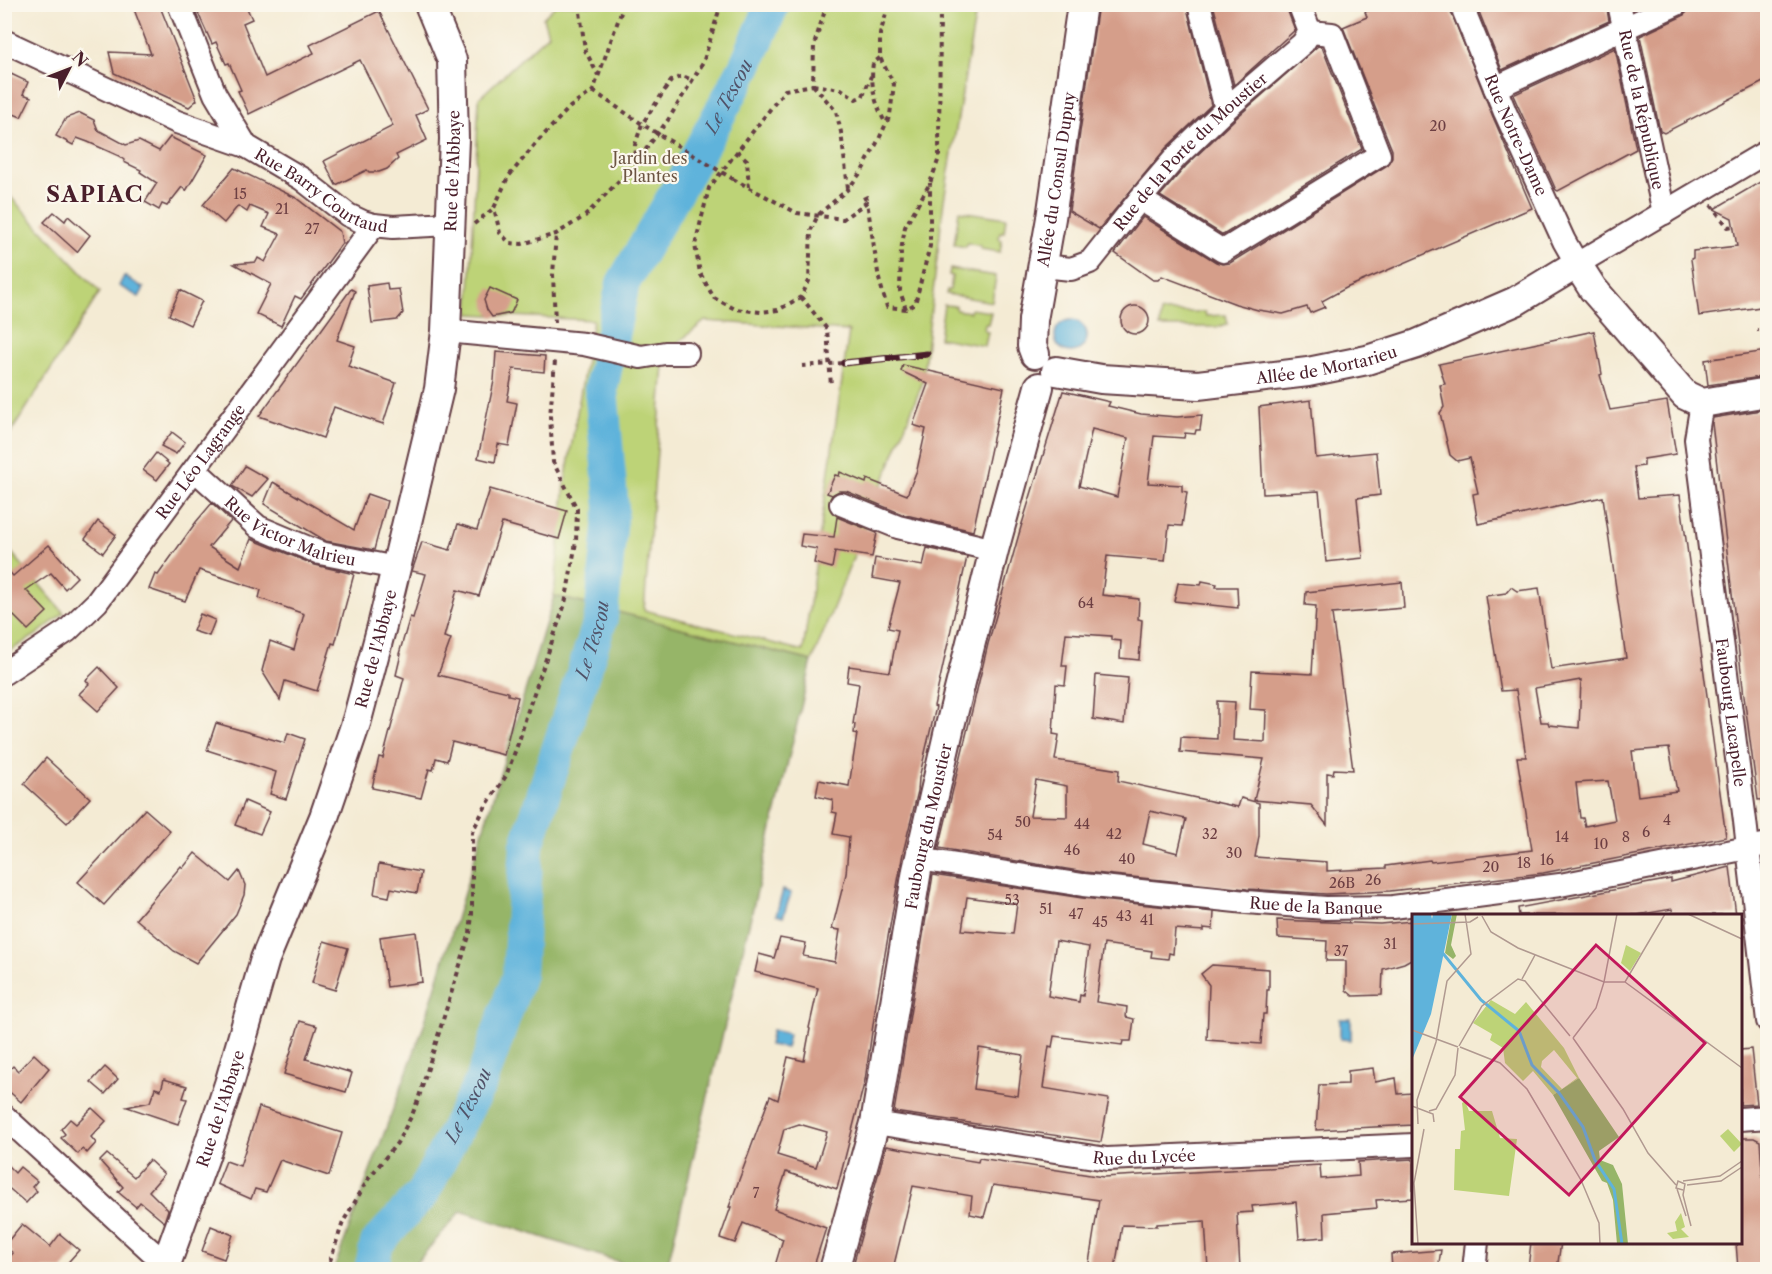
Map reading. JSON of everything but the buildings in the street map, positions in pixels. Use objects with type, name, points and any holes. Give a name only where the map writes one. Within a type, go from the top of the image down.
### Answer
[{"type":"main road","name":"Rue de l'Abbaye","points":[[166,1266],[229,1084],[265,959],[324,817],[349,746],[383,622],[440,389],[446,331],[454,139],[452,60],[429,4]]},
{"type":"main road","name":"Allée du Consul Dupuy","points":[[1043,371],[1032,346],[1033,320],[1082,4]]},
{"type":"main road","name":"Allée de Mortarieu","points":[[1043,371],[1101,379],[1198,384],[1320,370],[1366,360],[1417,344],[1516,301],[1577,264]]},
{"type":"main road","points":[[1577,264],[1593,289],[1685,395],[1702,403],[1767,392]]},
{"type":"main road","name":"Faubourg du Moustier","points":[[834,1269],[875,1123],[919,858],[994,550],[1043,371]]},
{"type":"street","name":"Rue Barry Courtaud","points":[[179,4],[221,105],[246,147],[302,179],[348,215],[374,225],[450,224]]},
{"type":"street","points":[[1199,4],[1226,109]]},
{"type":"street","name":"Rue Notre-Dame","points":[[1461,4],[1495,88],[1577,264]]},
{"type":"street","name":"Rue de la République","points":[[1619,4],[1664,213]]},
{"type":"street","points":[[1495,88],[1677,4]]},
{"type":"street","points":[[1140,199],[1223,251],[1379,155],[1332,34],[1310,32],[1301,5]]},
{"type":"street","name":"Rue de la Porte du Moustier","points":[[1043,266],[1071,269],[1090,262],[1176,157],[1226,109],[1303,43],[1310,32]]},
{"type":"street","points":[[4,41],[198,130],[246,147]]},
{"type":"street","points":[[198,130],[211,122],[221,105]]},
{"type":"street","points":[[1577,264],[1767,151]]},
{"type":"street","name":"Rue Léo Lagrange","points":[[4,673],[67,631],[97,602],[374,225]]},
{"type":"street","points":[[446,331],[584,344],[641,357],[665,353],[687,353]]},
{"type":"street","name":"Faubourg Lacapelle","points":[[1702,403],[1696,439],[1758,846],[1767,1020]]},
{"type":"street","name":"Rue Victor Malrieu","points":[[195,470],[258,527],[320,553],[396,568]]},
{"type":"street","points":[[841,504],[898,527],[994,550]]},
{"type":"street","name":"Rue de la Banque","points":[[919,858],[1083,885],[1326,908],[1382,907],[1477,897],[1560,885],[1758,846]]},
{"type":"street","points":[[4,1116],[166,1266]]},
{"type":"street","points":[[1742,1119],[1767,1118]]},
{"type":"street","name":"Rue du Lycée","points":[[875,1123],[1107,1159],[1412,1145]]},
{"type":"street","points":[[1474,1269],[1477,1244]]},
{"type":"path","points":[[579,4],[585,50],[598,75]]},
{"type":"path","points":[[624,4],[593,91],[570,107],[508,177],[494,208],[500,233],[510,243],[522,244],[556,234],[585,216],[634,165],[668,120],[703,63],[721,4]]},
{"type":"path","points":[[827,4],[814,45],[813,85],[836,111],[848,189]]},
{"type":"path","points":[[880,58],[873,63],[871,76],[863,96],[856,99],[841,89],[813,85],[786,90],[709,188],[695,245],[700,273],[714,298],[735,309],[761,312],[778,310],[801,297],[809,281],[811,230],[862,171],[890,115],[894,84],[880,58],[880,34],[889,4]]},
{"type":"path","points":[[904,309],[900,291],[906,227],[930,183],[939,158],[940,4]]},
{"type":"path","points":[[634,165],[635,145],[643,125],[671,81],[682,76],[693,80]]},
{"type":"path","points":[[871,76],[876,106],[886,124]]},
{"type":"path","points":[[593,91],[643,125],[733,180],[797,213],[843,219],[868,201],[879,279],[887,307],[904,309],[915,304],[930,246],[930,183]]},
{"type":"path","points":[[737,151],[747,160],[749,188]]},
{"type":"path","points":[[327,1269],[343,1222],[369,1178],[397,1143],[418,1100],[470,933],[472,832],[484,808],[506,777],[565,604],[576,543],[577,509],[553,462],[550,416],[555,341],[553,274],[556,234]]},
{"type":"path","points":[[801,297],[827,329],[831,386]]},
{"type":"path","points":[[802,366],[844,363]]},
{"type":"green space","name":"Jardin des Plantes","points":[[556,5],[977,5],[944,200],[922,384],[812,661],[554,596],[565,483],[593,320],[469,314],[479,98],[548,34],[543,18]],"holes":[[[705,321],[849,331],[803,651],[644,610],[665,353]]]},
{"type":"green space","points":[[5,191],[100,292],[5,442]]},
{"type":"green space","points":[[959,211],[1006,218],[1004,232],[1000,232],[999,239],[1002,240],[1000,252],[981,249],[981,246],[967,243],[966,247],[954,245]]},
{"type":"green space","points":[[950,269],[996,276],[992,302],[946,294],[947,290],[950,290],[952,276],[949,275]]},
{"type":"green space","points":[[944,305],[956,306],[956,310],[970,312],[971,309],[991,312],[988,324],[985,324],[984,331],[988,332],[985,346],[939,338]]},
{"type":"green space","points":[[1161,312],[1205,312],[1206,316],[1226,315],[1228,324],[1216,327],[1160,327]]},
{"type":"green space","points":[[4,544],[64,613],[36,635],[5,654]]},
{"type":"green space","points":[[554,596],[812,661],[668,1263],[635,1267],[461,1211],[411,1269],[334,1269],[423,1028]]},
{"type":"water","points":[[124,276],[144,288],[139,297],[119,286]]},
{"type":"water","points":[[1071,320],[1082,325],[1087,336],[1082,347],[1071,352],[1060,347],[1055,336],[1060,325]]},
{"type":"water","points":[[783,890],[791,893],[783,917],[776,915]]},
{"type":"water","points":[[1340,1019],[1351,1019],[1351,1040],[1340,1039]]},
{"type":"water","points":[[772,1030],[789,1034],[786,1048],[769,1045]]},
{"type":"waterway","name":"Le Tescou","points":[[371,1270],[377,1243],[423,1193],[482,1080],[519,974],[527,845],[601,618],[612,508],[601,389],[623,283],[689,170],[745,67],[773,4]]},
{"type":"railway","points":[[844,363],[927,354]]},
{"type":"district","name":"SAPIAC","points":[[95,194]]}]
